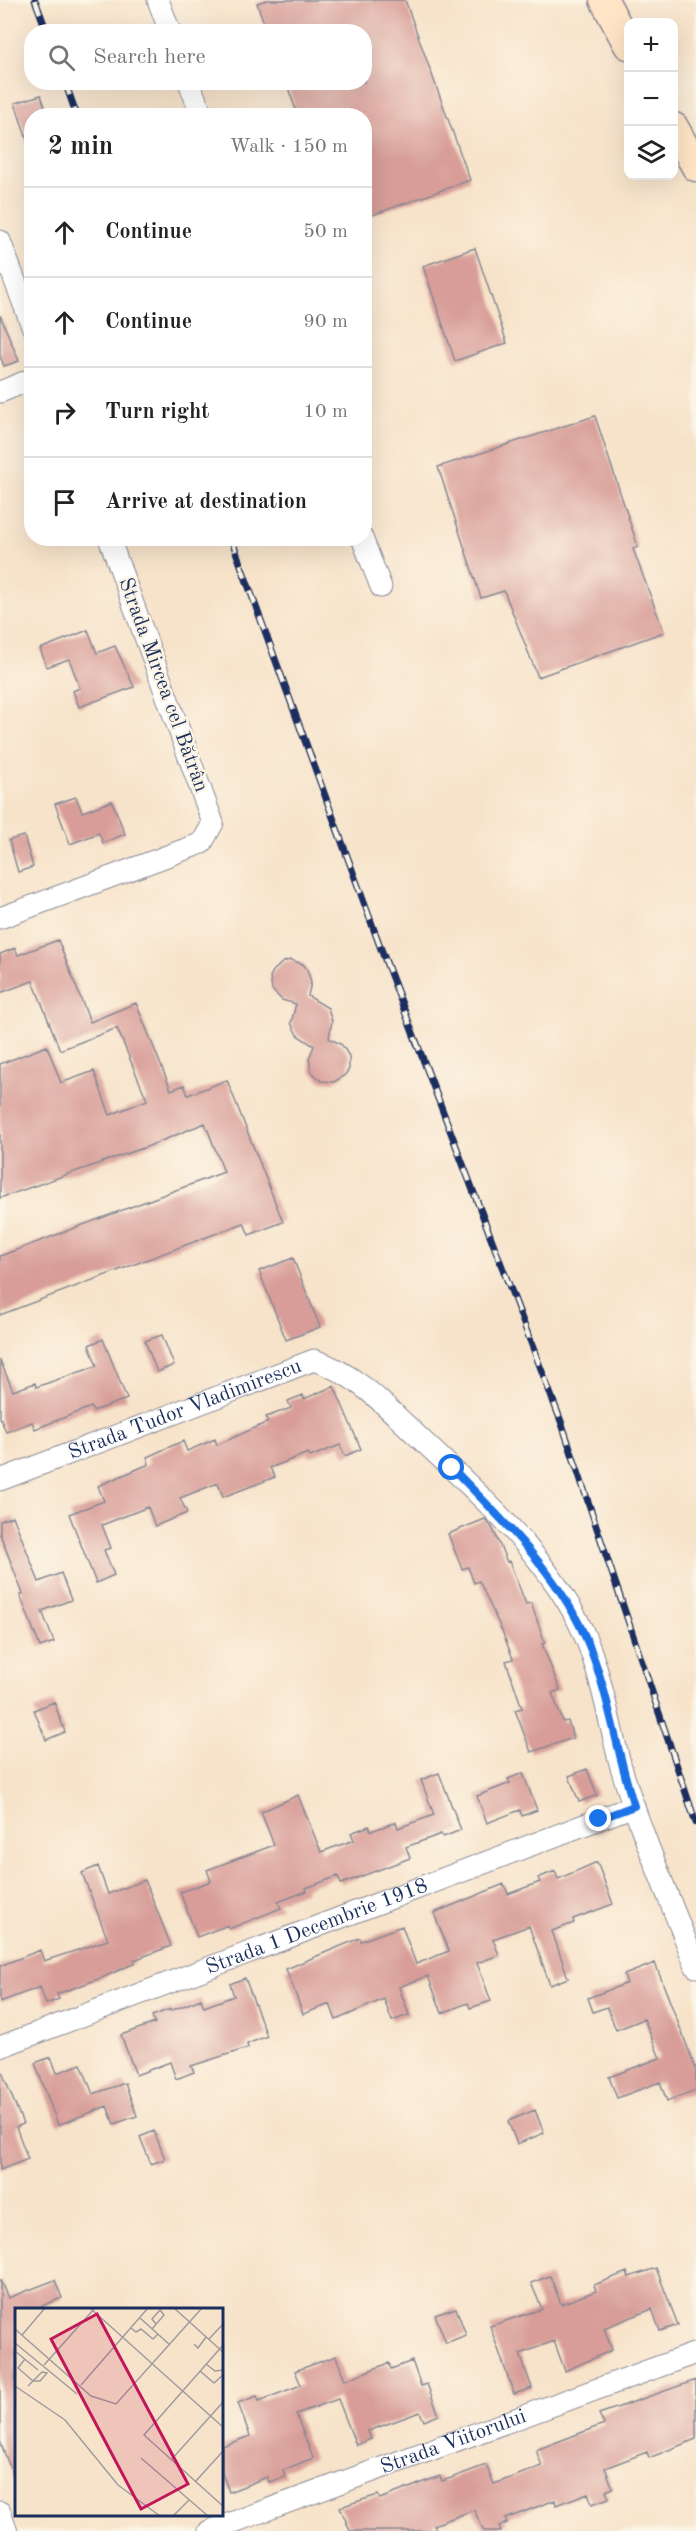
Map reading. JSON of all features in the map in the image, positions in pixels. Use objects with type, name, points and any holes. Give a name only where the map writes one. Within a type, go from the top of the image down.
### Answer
[{"type":"main road","points":[[604,0],[624,38]]},
{"type":"main road","points":[[678,134],[696,167]]},
{"type":"street","points":[[158,0],[167,24]]},
{"type":"street","points":[[192,90],[199,108]]},
{"type":"street","points":[[0,241],[24,305]]},
{"type":"street","points":[[0,392],[24,382]]},
{"type":"street","name":"Strada Mircea cel Bătrân","points":[[0,918],[201,843],[213,823],[112,546]]},
{"type":"street","points":[[365,546],[381,587]]},
{"type":"street","name":"Strada Tudor Vladimirescu","points":[[0,1480],[314,1360],[338,1368],[368,1389],[452,1468],[529,1548],[544,1567],[573,1613],[590,1648],[634,1806]]},
{"type":"street","points":[[634,1806],[696,1967]]},
{"type":"street","name":"Strada 1 Decembrie 1918","points":[[0,2047],[634,1806]]},
{"type":"street","name":"Strada Viitorului","points":[[209,2531],[696,2353]]},
{"type":"street","points":[[0,2512],[7,2531]]},
{"type":"building","points":[[267,0],[405,0],[470,180],[372,215],[372,108],[295,108],[289,90],[372,90],[372,24],[264,24],[257,3]]},
{"type":"building","points":[[41,95],[45,108],[24,108],[24,131],[15,103]]},
{"type":"building","points":[[475,248],[507,343],[455,361],[423,266]]},
{"type":"building","points":[[0,315],[19,361],[4,366],[0,356]]},
{"type":"building","points":[[595,416],[638,547],[633,549],[664,632],[538,677],[504,591],[481,598],[438,467]]},
{"type":"building","points":[[88,630],[97,653],[115,646],[134,687],[79,707],[73,691],[80,688],[69,659],[47,667],[40,649]]},
{"type":"building","points":[[76,797],[82,812],[112,801],[125,834],[103,843],[99,833],[70,844],[55,804]]},
{"type":"building","points":[[24,836],[33,867],[18,872],[9,840]]},
{"type":"building","points":[[58,940],[90,1022],[136,1003],[171,1090],[184,1085],[188,1095],[227,1080],[283,1222],[249,1235],[244,1223],[0,1315],[0,1256],[224,1172],[205,1123],[149,1146],[0,1198],[0,1064],[47,1046],[61,1083],[94,1071],[110,1115],[147,1100],[117,1028],[60,1050],[33,981],[0,993],[0,954],[15,948],[18,955]]},
{"type":"building","points":[[290,960],[303,964],[307,969],[311,982],[308,996],[328,1008],[332,1021],[329,1038],[342,1045],[349,1056],[349,1069],[345,1075],[334,1082],[321,1081],[311,1071],[309,1058],[314,1046],[297,1035],[291,1023],[296,1004],[282,1000],[272,990],[270,977],[273,971],[283,962]]},
{"type":"building","points":[[293,1258],[320,1327],[286,1340],[259,1271]]},
{"type":"building","points":[[162,1335],[174,1365],[157,1372],[145,1341]]},
{"type":"building","points":[[103,1339],[127,1399],[93,1411],[91,1407],[35,1429],[32,1422],[6,1432],[0,1417],[0,1360],[13,1391],[35,1383],[36,1387],[97,1366],[89,1345]]},
{"type":"building","points":[[334,1386],[361,1449],[345,1456],[340,1445],[310,1457],[308,1453],[270,1468],[275,1477],[223,1497],[218,1483],[180,1498],[187,1513],[155,1526],[148,1507],[102,1525],[111,1548],[104,1550],[114,1575],[96,1583],[69,1514],[104,1501],[98,1486],[149,1464],[147,1457],[183,1441],[187,1451],[215,1439],[217,1445],[268,1422],[266,1417],[291,1408],[288,1401],[303,1395],[304,1399]]},
{"type":"building","points":[[13,1516],[39,1582],[61,1573],[71,1600],[42,1611],[54,1642],[40,1647],[0,1534],[0,1521]]},
{"type":"building","points":[[485,1519],[492,1527],[507,1562],[509,1561],[526,1604],[531,1603],[545,1643],[542,1644],[560,1690],[552,1693],[563,1722],[568,1721],[573,1738],[531,1752],[515,1710],[522,1708],[506,1661],[513,1659],[479,1581],[474,1583],[468,1567],[462,1569],[448,1534]]},
{"type":"building","points":[[54,1702],[65,1732],[46,1740],[34,1710]]},
{"type":"building","points":[[587,1769],[597,1795],[579,1802],[569,1776]]},
{"type":"building","points":[[439,1773],[461,1830],[443,1837],[441,1834],[406,1847],[410,1858],[341,1884],[338,1876],[278,1902],[281,1908],[229,1929],[228,1925],[197,1937],[180,1892],[211,1881],[207,1870],[274,1845],[261,1812],[298,1795],[321,1852],[354,1840],[351,1833],[369,1826],[371,1831],[396,1822],[398,1828],[434,1815],[421,1780]]},
{"type":"building","points":[[523,1773],[537,1810],[522,1816],[520,1810],[487,1823],[477,1796],[510,1783],[508,1779]]},
{"type":"building","points":[[597,1862],[613,1904],[573,1919],[574,1923],[552,1931],[568,1978],[550,1985],[529,1926],[493,1939],[499,1955],[477,1963],[491,2001],[470,2008],[468,2003],[442,2013],[428,1976],[399,1987],[409,2015],[392,2021],[384,1999],[336,2020],[330,2004],[303,2014],[286,1969],[360,1938],[361,1941],[402,1926],[416,1964],[449,1951],[434,1913],[504,1884],[508,1894],[540,1882],[538,1878],[555,1871],[558,1879]]},
{"type":"building","points":[[98,1866],[108,1894],[145,1880],[171,1946],[134,1960],[135,1963],[104,1977],[57,1994],[59,1999],[46,2004],[40,1987],[0,2002],[0,1966],[40,1950],[44,1961],[108,1940],[82,1873]]},
{"type":"building","points":[[655,1963],[696,2069],[696,2090],[667,2101],[660,2082],[617,2098],[609,2077],[660,2058],[644,2019],[616,2030],[607,2007],[593,2012],[588,1998],[627,1983],[624,1975]]},
{"type":"building","points":[[245,1978],[267,2036],[247,2044],[248,2048],[191,2066],[194,2072],[176,2079],[170,2062],[136,2075],[121,2035],[155,2023],[152,2016],[170,2009],[170,2011],[201,1999],[204,2007],[234,1996],[230,1984]]},
{"type":"building","points":[[51,2057],[57,2073],[81,2064],[93,2094],[125,2083],[137,2116],[114,2124],[107,2106],[58,2125],[35,2063]]},
{"type":"building","points":[[0,2067],[23,2124],[16,2127],[28,2159],[0,2170]]},
{"type":"building","points":[[535,2110],[544,2133],[517,2144],[508,2121]]},
{"type":"building","points":[[154,2131],[165,2159],[151,2164],[140,2137]]},
{"type":"building","points":[[656,2268],[678,2325],[660,2331],[652,2309],[604,2328],[612,2350],[565,2371],[554,2341],[520,2354],[532,2388],[514,2394],[490,2326],[542,2309],[531,2283],[550,2276],[561,2304],[596,2291],[594,2285],[627,2272],[629,2277]]},
{"type":"building","points":[[0,2280],[8,2298],[55,2280],[62,2298],[37,2308],[15,2308],[15,2481],[0,2441]]},
{"type":"building","points":[[456,2308],[466,2335],[446,2343],[435,2315]]},
{"type":"building","points":[[336,2356],[345,2380],[389,2363],[391,2369],[412,2361],[421,2386],[427,2384],[439,2415],[424,2421],[420,2412],[368,2431],[371,2439],[356,2445],[338,2399],[296,2414],[313,2458],[283,2470],[285,2477],[269,2482],[267,2477],[229,2492],[224,2478],[224,2445],[250,2436],[238,2403],[257,2396],[259,2401],[301,2385],[295,2371]]},
{"type":"building","points":[[696,2380],[696,2439],[649,2458],[647,2452],[605,2468],[613,2488],[606,2491],[609,2498],[592,2504],[588,2493],[556,2505],[555,2500],[505,2519],[507,2523],[499,2526],[501,2531],[484,2531],[474,2510],[434,2525],[437,2531],[350,2531],[340,2507],[378,2495],[380,2499],[440,2476],[442,2481],[486,2465],[494,2484],[542,2466],[536,2450],[604,2424],[599,2414]]},
{"type":"railway","points":[[35,0],[44,24]]},
{"type":"railway","points":[[68,90],[74,108]]},
{"type":"railway","points":[[234,546],[381,949],[562,1424],[696,1823]]},
{"type":"route","points":[[452,1468],[529,1548],[544,1567],[565,1598],[590,1648],[604,1691],[620,1765],[634,1806],[599,1819]]}]
